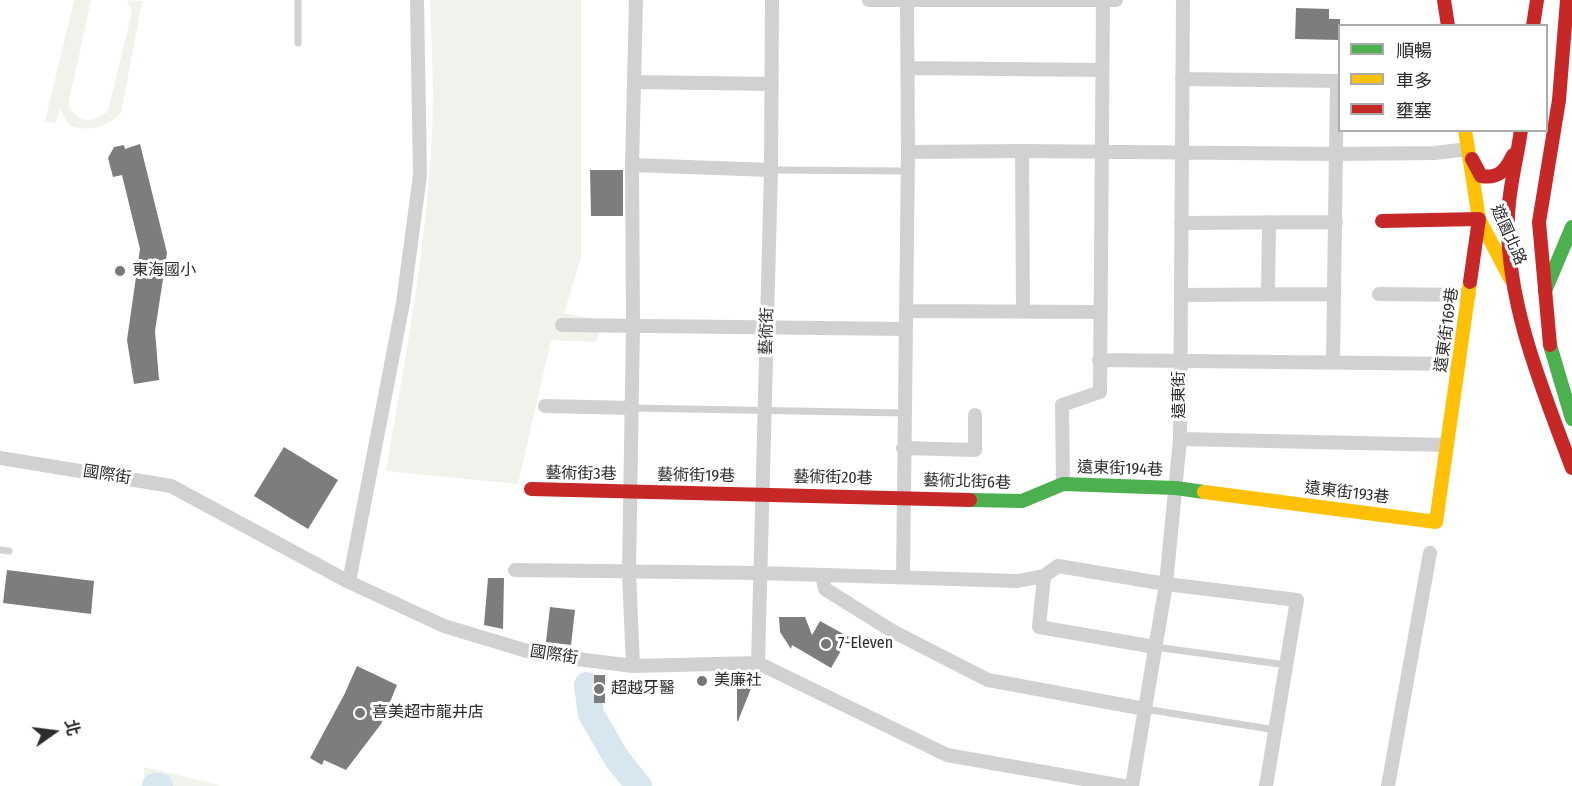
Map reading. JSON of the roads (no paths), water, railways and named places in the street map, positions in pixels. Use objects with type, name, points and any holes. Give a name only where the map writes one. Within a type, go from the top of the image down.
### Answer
[{"type":"street","points":[[349,582],[403,303],[420,175],[417,0]]},
{"type":"street","points":[[633,666],[629,572],[633,325],[632,165],[636,0]]},
{"type":"street","name":"藝術街","points":[[758,663],[771,170],[772,0]]},
{"type":"street","points":[[869,0],[1116,0]]},
{"type":"street","points":[[903,577],[902,496],[908,152],[907,0]]},
{"type":"street","points":[[1063,484],[1062,405],[1100,392],[1103,0]]},
{"type":"street","name":"遠東街","points":[[1132,786],[1166,584],[1180,439],[1183,0]]},
{"type":"street","points":[[1443,0],[1448,24]]},
{"type":"street","points":[[1533,24],[1538,0]]},
{"type":"street","points":[[1561,0],[1569,11],[1559,99],[1539,222],[1543,297],[1549,342],[1572,419]]},
{"type":"street","points":[[908,68],[1102,70]]},
{"type":"street","points":[[1182,79],[1338,81],[1333,362]]},
{"type":"street","points":[[635,82],[772,84]]},
{"type":"street","name":"遊園北路","points":[[1465,132],[1479,219],[1514,284],[1543,297]]},
{"type":"street","points":[[908,152],[1101,151],[1336,154],[1435,153],[1468,149],[1481,176],[1492,178],[1503,173],[1521,133]]},
{"type":"street","points":[[1521,133],[1510,194],[1508,225],[1514,284],[1531,348],[1572,468]]},
{"type":"street","points":[[1022,151],[1023,311]]},
{"type":"street","points":[[632,165],[771,170]]},
{"type":"street","points":[[1382,221],[1479,219]]},
{"type":"street","name":"遠東街169巷","points":[[1447,445],[1479,219]]},
{"type":"street","points":[[1268,294],[1269,222]]},
{"type":"street","points":[[1181,223],[1336,222]]},
{"type":"street","points":[[1543,297],[1572,227]]},
{"type":"street","points":[[1181,295],[1334,294]]},
{"type":"street","points":[[1379,294],[1469,295]]},
{"type":"street","points":[[906,311],[1100,312]]},
{"type":"street","points":[[562,325],[906,329]]},
{"type":"street","points":[[1099,360],[1459,364]]},
{"type":"street","points":[[545,406],[632,408]]},
{"type":"street","name":"藝術北街6巷","points":[[903,448],[975,450],[975,414]]},
{"type":"street","points":[[1180,439],[1447,445]]},
{"type":"street","name":"遠東街193巷","points":[[1176,488],[1436,522],[1447,445]]},
{"type":"street","name":"國際街","points":[[0,458],[171,486],[349,582],[444,627],[527,651],[633,666],[758,663],[947,755],[1123,786]]},
{"type":"street","name":"遠東街194巷","points":[[1063,484],[1176,488]]},
{"type":"street","name":"藝術北街6巷","points":[[902,496],[1022,501],[1063,484]]},
{"type":"street","name":"藝術街3巷","points":[[531,489],[630,491]]},
{"type":"street","name":"藝術街19巷","points":[[630,491],[762,494]]},
{"type":"street","name":"藝術街20巷","points":[[762,494],[902,496]]},
{"type":"street","points":[[1388,786],[1430,553]]},
{"type":"street","points":[[515,570],[760,573],[1018,581],[1044,576],[1058,566],[1166,584],[1297,600],[1266,786]]},
{"type":"street","points":[[822,575],[825,589],[894,632],[988,680],[1145,709]]},
{"type":"street","points":[[1044,576],[1039,627],[1155,647]]},
{"type":"lane","points":[[298,0],[298,43]]},
{"type":"lane","points":[[771,170],[907,171]]},
{"type":"lane","points":[[632,408],[904,413]]},
{"type":"lane","points":[[0,550],[9,551]]},
{"type":"lane","points":[[1155,647],[1287,665]]},
{"type":"lane","points":[[1145,709],[1276,730]]},
{"type":"waterway","points":[[587,685],[591,714],[617,759],[639,786]]},
{"type":"waterway","points":[[155,786],[160,786]]},
{"type":"place","name":"東海國小","points":[[120,271]]},
{"type":"place","name":"7-Eleven","points":[[826,644]]},
{"type":"place","name":"美廉社","points":[[702,681]]},
{"type":"place","name":"超越牙醫","points":[[599,689]]},
{"type":"place","name":"喜美超市龍井店","points":[[360,713]]}]
